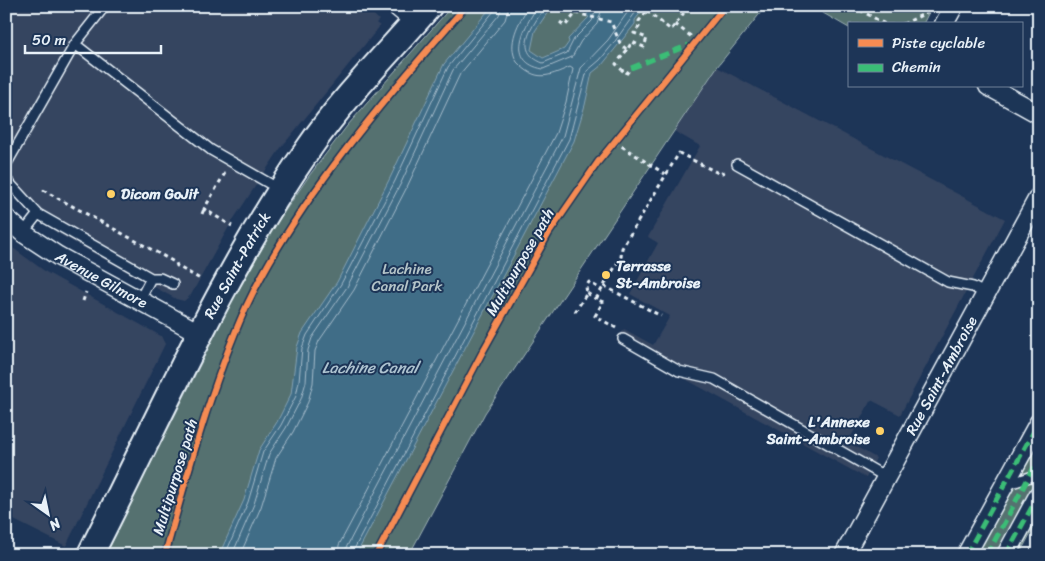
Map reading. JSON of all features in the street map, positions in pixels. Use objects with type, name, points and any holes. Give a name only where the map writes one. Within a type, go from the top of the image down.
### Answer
[{"type":"main road","name":"Rue Saint-Patrick","points":[[90,555],[233,271],[281,190],[318,134],[422,14]]},
{"type":"street","points":[[396,6],[422,14]]},
{"type":"street","points":[[945,22],[954,6]]},
{"type":"street","points":[[992,88],[1039,114]]},
{"type":"street","name":"Rue Saint-Ambroise","points":[[844,555],[1039,196]]},
{"type":"street","name":"Avenue Gilmore","points":[[6,218],[23,233],[58,256],[201,334]]},
{"type":"street","points":[[966,555],[1039,422]]},
{"type":"street","points":[[1006,555],[1039,494]]},
{"type":"lane","points":[[6,165],[76,44],[105,6]]},
{"type":"lane","points":[[76,44],[211,150],[281,190]]},
{"type":"lane","points":[[737,164],[948,282],[973,287],[986,294]]},
{"type":"lane","points":[[6,179],[38,214],[151,278],[160,278],[174,284]]},
{"type":"lane","points":[[23,233],[38,214]]},
{"type":"lane","points":[[139,301],[151,278]]},
{"type":"lane","points":[[622,339],[679,371],[714,379],[886,477]]},
{"type":"lane","points":[[1004,486],[1039,474]]},
{"type":"path","points":[[558,19],[565,26],[582,6],[584,9],[586,6]]},
{"type":"path","points":[[632,81],[616,64],[632,42],[644,47],[647,38],[634,33],[639,22],[651,6]]},
{"type":"path","points":[[647,11],[671,30],[689,6]]},
{"type":"path","points":[[853,6],[881,22]]},
{"type":"path","points":[[907,22],[934,10]]},
{"type":"path","points":[[577,14],[611,22],[622,47],[627,50]]},
{"type":"path","points":[[675,24],[695,43],[702,34]]},
{"type":"path","points":[[626,74],[631,68]]},
{"type":"path","points":[[609,149],[620,135]]},
{"type":"path","points":[[615,142],[665,174]]},
{"type":"path","points":[[596,299],[621,257],[622,248],[679,153],[720,174]]},
{"type":"path","points":[[202,214],[219,183]]},
{"type":"path","points":[[43,190],[176,263],[176,266],[202,280]]},
{"type":"path","points":[[204,209],[232,226]]},
{"type":"path","points":[[576,312],[587,293],[586,287],[589,282],[660,316]]},
{"type":"path","points":[[83,301],[86,292]]},
{"type":"path","points":[[587,293],[603,302],[595,316],[617,329]]},
{"type":"shaded area","points":[[6,6],[365,6],[379,20],[376,23],[380,26],[280,149],[231,223],[191,295],[184,301],[176,299],[57,233],[27,210],[6,187]]},
{"type":"shaded area","points":[[717,67],[1005,219],[900,415],[871,400],[848,442],[876,458],[866,478],[616,341],[624,329],[653,345],[670,316],[630,294],[658,243],[648,237],[700,146],[674,131]]},
{"type":"shaded area","points":[[6,243],[46,272],[161,336],[165,344],[66,546],[6,516]]},
{"type":"green space","name":"Lachine Canal Park","points":[[452,6],[766,6],[717,67],[485,413],[409,555],[105,555],[230,305],[274,227],[309,176],[347,126]]},
{"type":"green space","points":[[811,6],[932,6],[924,22],[848,22],[848,27]]},
{"type":"green space","points":[[1039,405],[1039,518],[1019,555],[957,555]]},
{"type":"water","name":"Lachine Canal","points":[[492,6],[552,6],[535,31],[531,50],[543,58],[564,49],[569,42],[568,39],[589,17],[585,16],[594,6],[646,6],[635,20],[635,24],[602,65],[592,73],[574,141],[356,555],[219,555],[244,500],[259,450],[277,422],[291,394],[297,347],[302,333],[337,282],[390,178],[444,64]]},
{"type":"marked path","points":[[631,68],[689,45]]},
{"type":"marked path","points":[[966,555],[1039,422]]},
{"type":"marked path","points":[[987,555],[1039,458]]},
{"type":"marked path","points":[[1006,555],[1039,494]]},
{"type":"cycle path","name":"Multipurpose path","points":[[165,555],[191,461],[222,366],[246,307],[266,267],[317,189],[375,112],[466,6]]},
{"type":"cycle path","name":"Multipurpose path","points":[[376,555],[483,351],[549,233],[598,162],[725,6]]},
{"type":"place","name":"Dicom GoJit","points":[[111,194]]},
{"type":"place","name":"Terrasse St-Ambroise","points":[[606,275]]},
{"type":"place","name":"L'Annexe Saint-Ambroise","points":[[880,431]]}]
